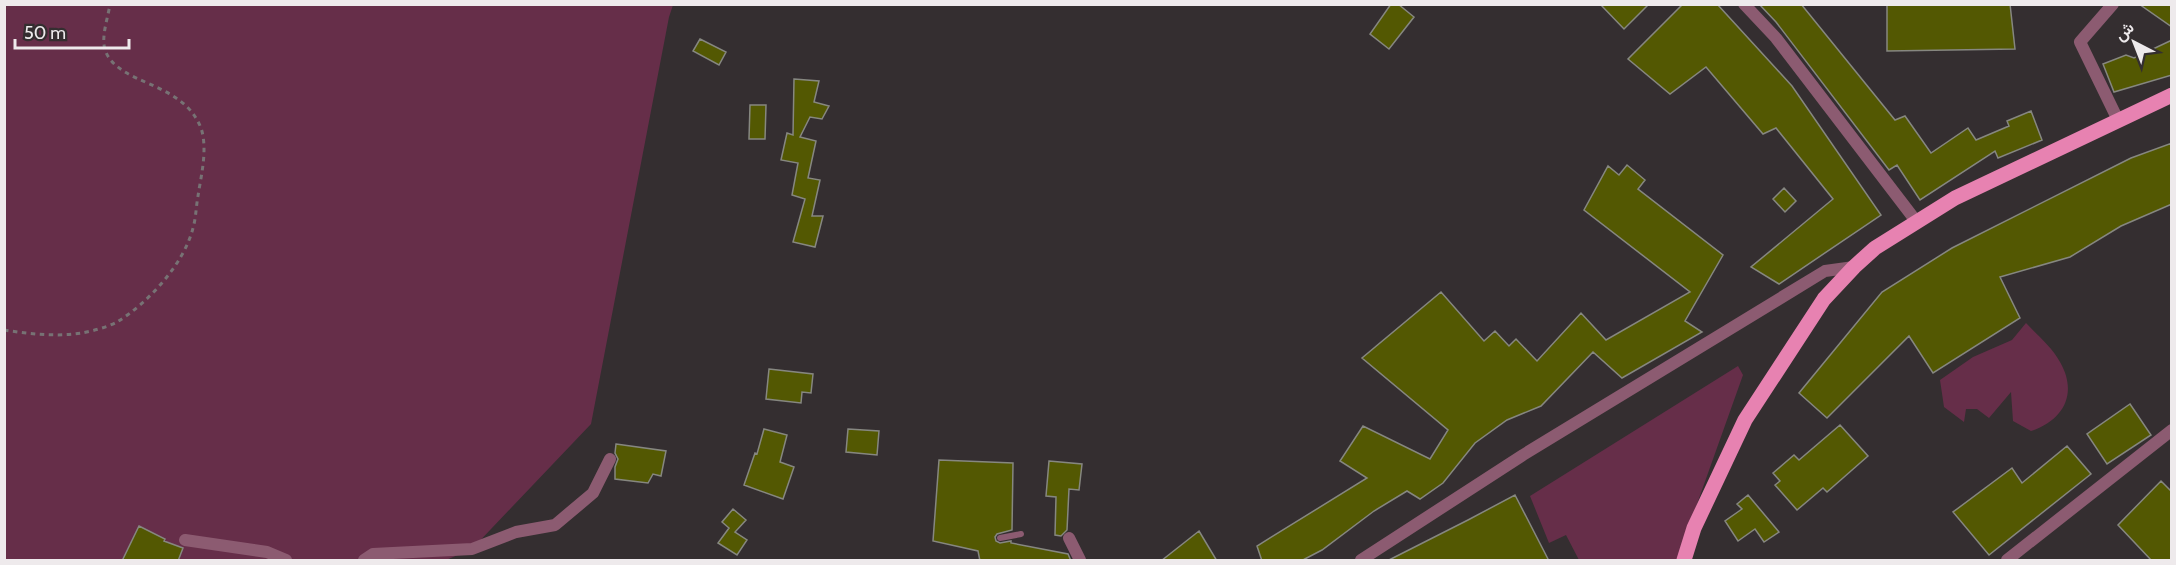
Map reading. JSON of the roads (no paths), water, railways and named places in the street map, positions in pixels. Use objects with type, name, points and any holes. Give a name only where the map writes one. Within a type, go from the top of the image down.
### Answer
[{"type":"main road","points":[[1684,561],[1694,528],[1746,420],[1824,299],[1854,267],[1875,248],[1955,198],[2172,95]]},
{"type":"street","points":[[1744,4],[1776,38],[1916,221]]},
{"type":"street","points":[[2113,4],[2080,42],[2118,120]]},
{"type":"street","points":[[1361,561],[1523,454],[1825,271],[1854,267]]},
{"type":"street","points":[[2007,561],[2172,430]]},
{"type":"street","points":[[364,561],[373,554],[472,549],[516,532],[555,525],[593,493],[610,459]]},
{"type":"street","points":[[1069,538],[1080,561]]},
{"type":"street","points":[[185,540],[267,552],[286,561]]},
{"type":"lane","points":[[1000,538],[1021,534]]}]
